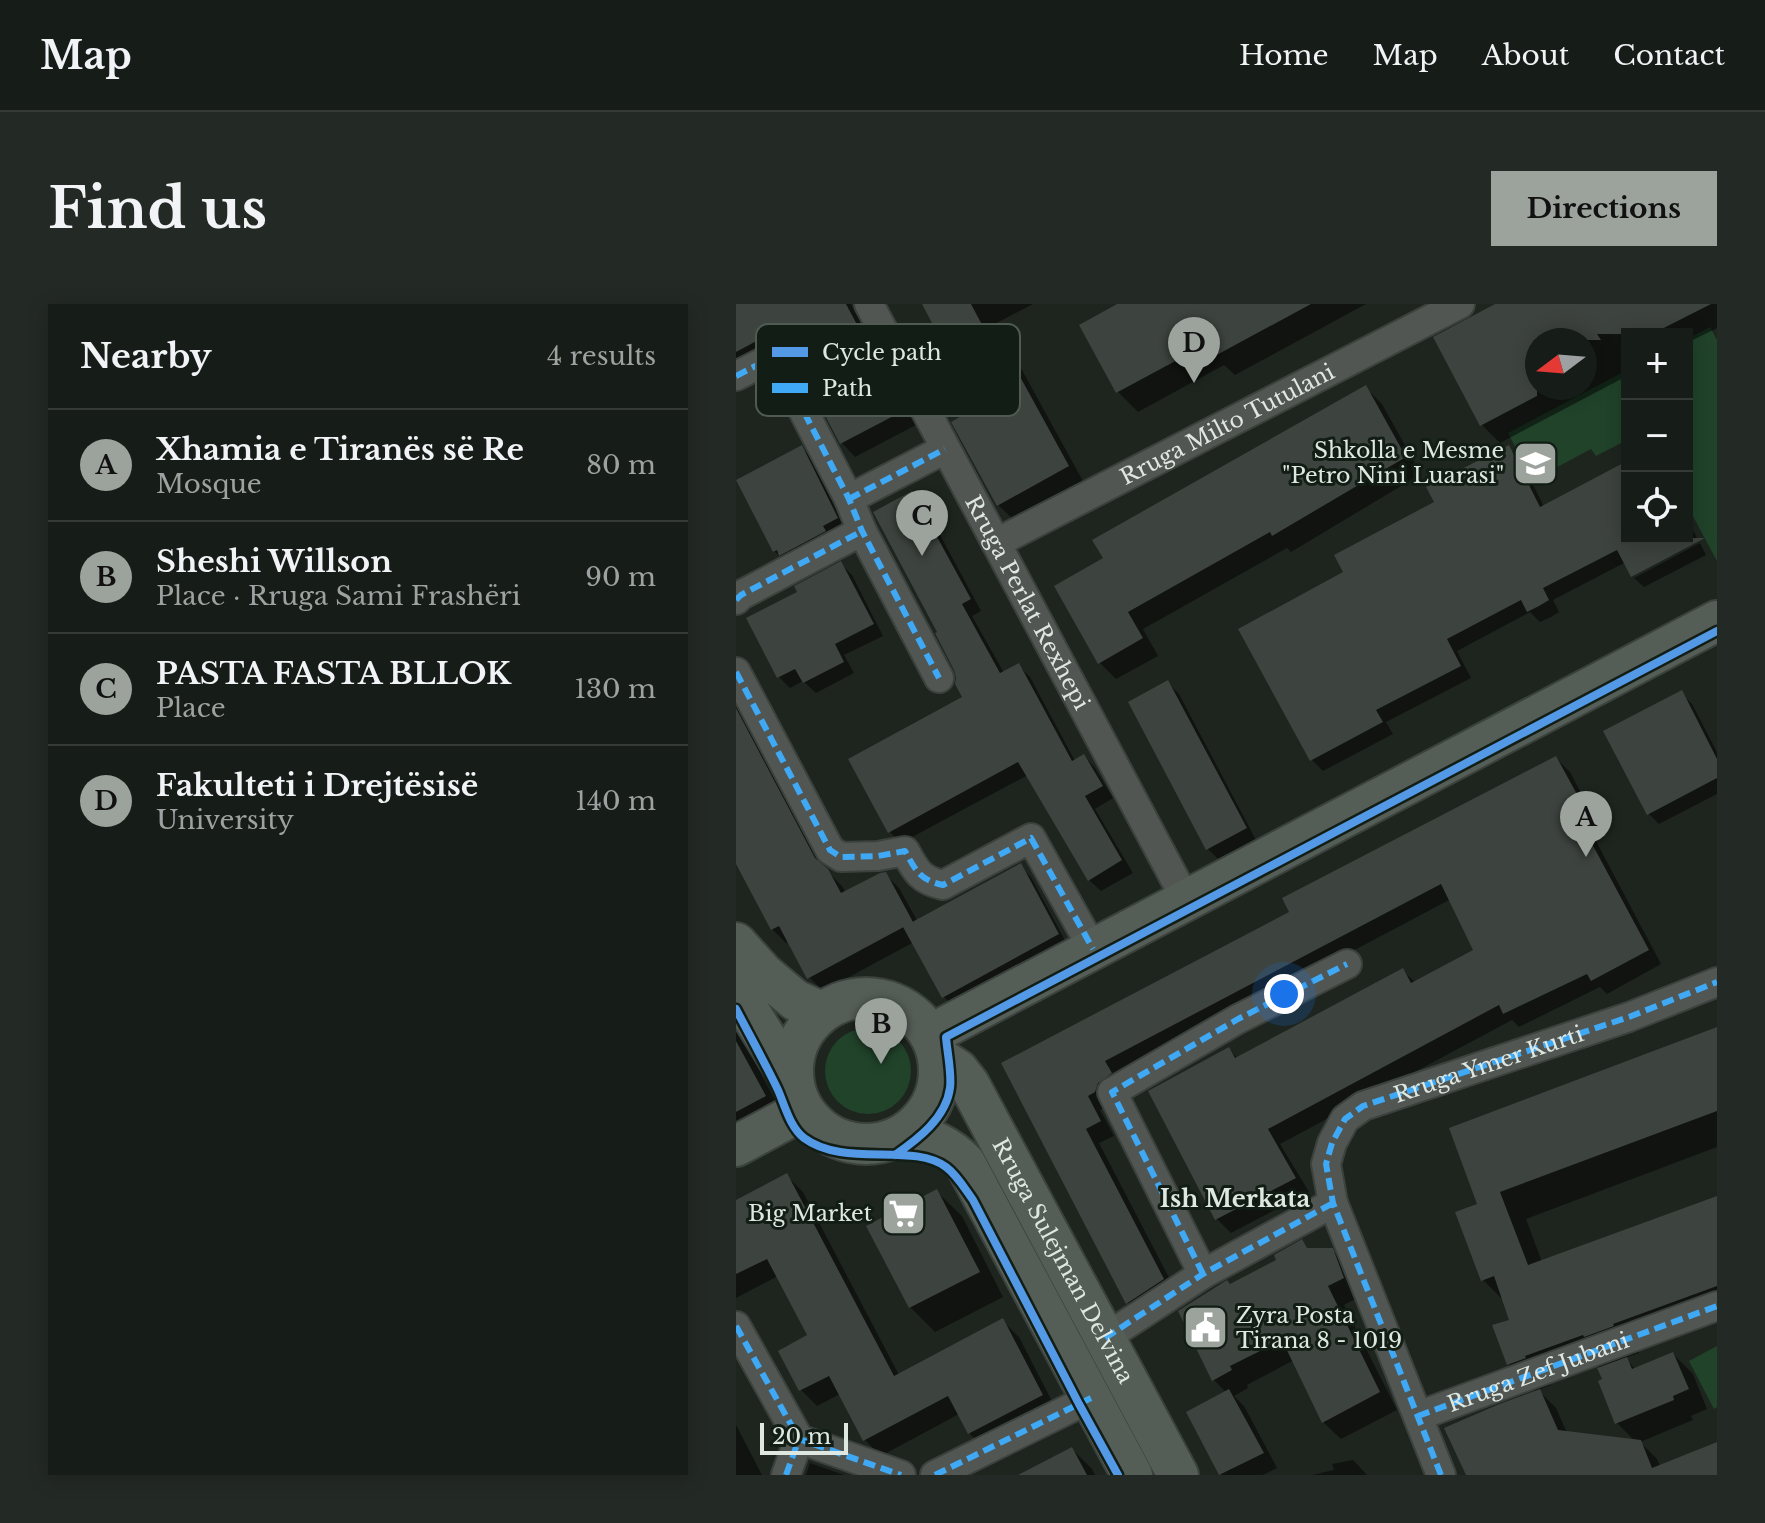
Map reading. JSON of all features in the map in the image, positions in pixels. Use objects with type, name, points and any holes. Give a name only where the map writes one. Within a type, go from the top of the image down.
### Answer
[{"type":"main road","points":[[934,1046],[1093,949],[1717,621]]},
{"type":"main road","points":[[736,943],[763,973],[795,1000],[821,1012]]},
{"type":"main road","points":[[736,990],[798,1096],[819,1128],[839,1140],[863,1145],[886,1142],[907,1132],[927,1112],[938,1085],[934,1046],[921,1022],[909,1011],[880,999],[865,997],[834,1004],[821,1012],[803,1032],[798,1044],[794,1056],[798,1096]]},
{"type":"main road","name":"Rruga Sulejman Delvina","points":[[934,1046],[969,1084],[1178,1475]]},
{"type":"main road","points":[[736,1146],[798,1096]]},
{"type":"main road","name":"Rruga Sulejman Delvina","points":[[907,1132],[940,1143],[965,1163],[1132,1475]]},
{"type":"street","name":"Rruga Perlat Rexhepi","points":[[869,304],[879,324]]},
{"type":"street","name":"Rruga Milto Tutulani","points":[[996,543],[1460,304]]},
{"type":"street","points":[[736,376],[756,366]]},
{"type":"street","points":[[806,416],[939,678]]},
{"type":"street","name":"Rruga Perlat Rexhepi","points":[[928,416],[1186,900]]},
{"type":"street","points":[[849,499],[945,449]]},
{"type":"street","points":[[736,600],[862,531]]},
{"type":"street","points":[[736,672],[830,850],[841,857],[878,856],[905,851],[916,871],[927,881],[943,885],[1031,838],[1093,949]]},
{"type":"street","points":[[1203,1274],[1112,1092],[1238,1019],[1347,964]]},
{"type":"street","name":"Rruga Ymer Kurti","points":[[1418,1416],[1333,1203],[1326,1164],[1332,1143],[1345,1119],[1363,1106],[1629,1017],[1717,982]]},
{"type":"street","points":[[1105,1338],[1203,1274],[1333,1203]]},
{"type":"street","name":"Rruga Zef Jubani","points":[[1441,1475],[1418,1416],[1717,1306]]},
{"type":"street","points":[[736,1326],[799,1439],[901,1475]]},
{"type":"street","points":[[935,1475],[1091,1398]]},
{"type":"street","points":[[786,1475],[799,1439]]},
{"type":"green space","points":[[1710,327],[1717,340],[1717,561],[1693,516],[1693,336]]},
{"type":"green space","points":[[1621,373],[1621,443],[1596,456],[1591,449],[1533,480],[1508,433],[1570,400],[1597,400],[1597,386]]},
{"type":"green space","points":[[868,1028],[885,1031],[899,1040],[908,1054],[911,1071],[908,1088],[899,1102],[885,1111],[868,1114],[851,1111],[837,1102],[828,1088],[825,1071],[828,1054],[837,1040],[851,1031]]},
{"type":"green space","points":[[1717,1346],[1717,1407],[1714,1409],[1689,1361]]},
{"type":"building","points":[[736,304],[846,304],[857,324],[756,324],[756,341],[736,352]]},
{"type":"building","points":[[922,304],[971,304],[982,324],[933,324]]},
{"type":"building","points":[[1117,304],[1311,304],[1213,357],[1207,344],[1116,393],[1079,325]]},
{"type":"building","points":[[1495,304],[1711,304],[1664,328],[1621,328],[1621,334],[1597,334],[1597,328],[1525,328],[1525,400],[1529,400],[1480,426],[1433,337]]},
{"type":"building","points":[[1020,377],[1069,466],[997,506],[951,422],[962,416],[1020,416]]},
{"type":"building","points":[[1366,385],[1406,457],[1272,536],[1270,532],[1128,612],[1143,638],[1098,664],[1054,586],[1103,558],[1092,540]]},
{"type":"building","points":[[825,416],[893,416],[840,444]]},
{"type":"building","points":[[802,445],[838,518],[823,526],[826,531],[779,556],[777,550],[773,552],[736,480]]},
{"type":"building","points":[[1509,445],[1540,507],[1621,464],[1621,544],[1693,544],[1693,538],[1705,538],[1631,577],[1617,550],[1543,588],[1549,600],[1539,606],[1527,612],[1521,600],[1447,639],[1461,666],[1376,710],[1383,722],[1310,761],[1238,629],[1343,572],[1334,555],[1434,502],[1426,487]]},
{"type":"building","points":[[912,491],[971,599],[962,604],[1000,673],[1019,663],[1072,761],[1084,754],[1103,786],[1085,796],[1122,860],[1088,881],[1018,762],[888,833],[848,759],[962,697],[937,632],[873,512]]},
{"type":"building","points":[[841,561],[874,624],[835,644],[844,662],[803,683],[795,669],[777,678],[746,618],[797,592],[794,586]]},
{"type":"building","points":[[1168,680],[1247,828],[1206,850],[1128,702]]},
{"type":"building","points":[[1682,690],[1717,759],[1717,778],[1647,815],[1603,731]]},
{"type":"building","points":[[736,708],[815,858],[828,869],[841,893],[886,872],[913,922],[807,979],[779,926],[771,930],[736,864]]},
{"type":"building","points":[[1556,756],[1584,807],[1575,812],[1649,950],[1591,981],[1587,974],[1503,1014],[1499,1005],[1268,1129],[1296,1178],[1215,1220],[1148,1091],[1229,1047],[1235,1058],[1403,968],[1411,983],[1473,950],[1441,884],[1105,1061],[1112,1073],[1098,1083],[1095,1092],[1088,1096],[1101,1121],[1086,1129],[1164,1279],[1126,1304],[1001,1063],[1289,912],[1282,898]]},
{"type":"building","points":[[1021,863],[1059,934],[942,998],[903,927]]},
{"type":"building","points":[[1717,1027],[1717,1111],[1500,1192],[1528,1265],[1717,1196],[1717,1286],[1507,1365],[1492,1325],[1509,1320],[1494,1276],[1481,1281],[1455,1212],[1477,1204],[1449,1128]]},
{"type":"building","points":[[736,1041],[766,1096],[736,1112]]},
{"type":"building","points":[[787,1173],[894,1376],[1003,1318],[1043,1395],[968,1434],[948,1396],[863,1441],[829,1376],[799,1391],[778,1351],[807,1335],[767,1259],[736,1274],[736,1200]]},
{"type":"building","points":[[937,1189],[980,1272],[909,1308],[866,1226]]},
{"type":"building","points":[[1302,1239],[1307,1248],[1333,1248],[1344,1278],[1328,1286],[1380,1392],[1322,1423],[1282,1340],[1230,1366],[1232,1370],[1212,1381],[1178,1311],[1227,1280],[1230,1284],[1276,1260],[1274,1255]]},
{"type":"building","points":[[1673,1352],[1689,1389],[1673,1396],[1674,1400],[1615,1424],[1598,1381],[1602,1379],[1597,1368],[1627,1357],[1632,1369]]},
{"type":"building","points":[[1229,1389],[1264,1453],[1219,1475],[1186,1412]]},
{"type":"building","points":[[1540,1389],[1558,1430],[1641,1440],[1652,1468],[1717,1442],[1717,1475],[1466,1475],[1444,1428]]},
{"type":"building","points":[[1072,1447],[1087,1475],[1018,1475]]},
{"type":"marked path","points":[[736,376],[756,366]]},
{"type":"marked path","points":[[806,416],[939,678]]},
{"type":"marked path","points":[[849,499],[945,449]]},
{"type":"marked path","points":[[736,600],[862,531]]},
{"type":"marked path","points":[[736,672],[830,850],[841,857],[878,856],[905,851],[920,874],[943,885],[1031,838],[1093,949]]},
{"type":"marked path","points":[[1203,1274],[1112,1092],[1238,1019],[1347,964]]},
{"type":"marked path","points":[[1441,1475],[1333,1203],[1326,1164],[1332,1143],[1345,1119],[1363,1106],[1629,1017],[1717,982]]},
{"type":"marked path","points":[[1105,1338],[1203,1274],[1333,1203]]},
{"type":"marked path","points":[[1418,1416],[1717,1306]]},
{"type":"marked path","points":[[736,1326],[799,1439],[901,1475]]},
{"type":"marked path","points":[[935,1475],[1091,1398]]},
{"type":"marked path","points":[[786,1475],[799,1439]]},
{"type":"cycle path","points":[[895,1155],[930,1127],[943,1109],[950,1088],[946,1037],[1717,631]]},
{"type":"cycle path","points":[[736,1009],[791,1122],[804,1138],[838,1152],[916,1156],[932,1160],[946,1167],[957,1178],[973,1200],[1118,1475]]},
{"type":"place","name":"Fakulteti i Drejtësisë","points":[[1194,383]]},
{"type":"place","name":"Shkolla e Mesme \"Petro Nini Luarasi\"","points":[[1535,463]]},
{"type":"place","name":"PASTA FASTA BLLOK","points":[[922,556]]},
{"type":"place","name":"Xhamia e Tiranës së Re","points":[[1586,857]]},
{"type":"place","name":"Sheshi Willson","points":[[881,1064]]},
{"type":"place","name":"Big Market","points":[[903,1213]]},
{"type":"place","name":"Zyra Posta Tirana 8 - 1019","points":[[1205,1328]]},
{"type":"district","name":"Ish Merkata","points":[[1235,1198]]}]
